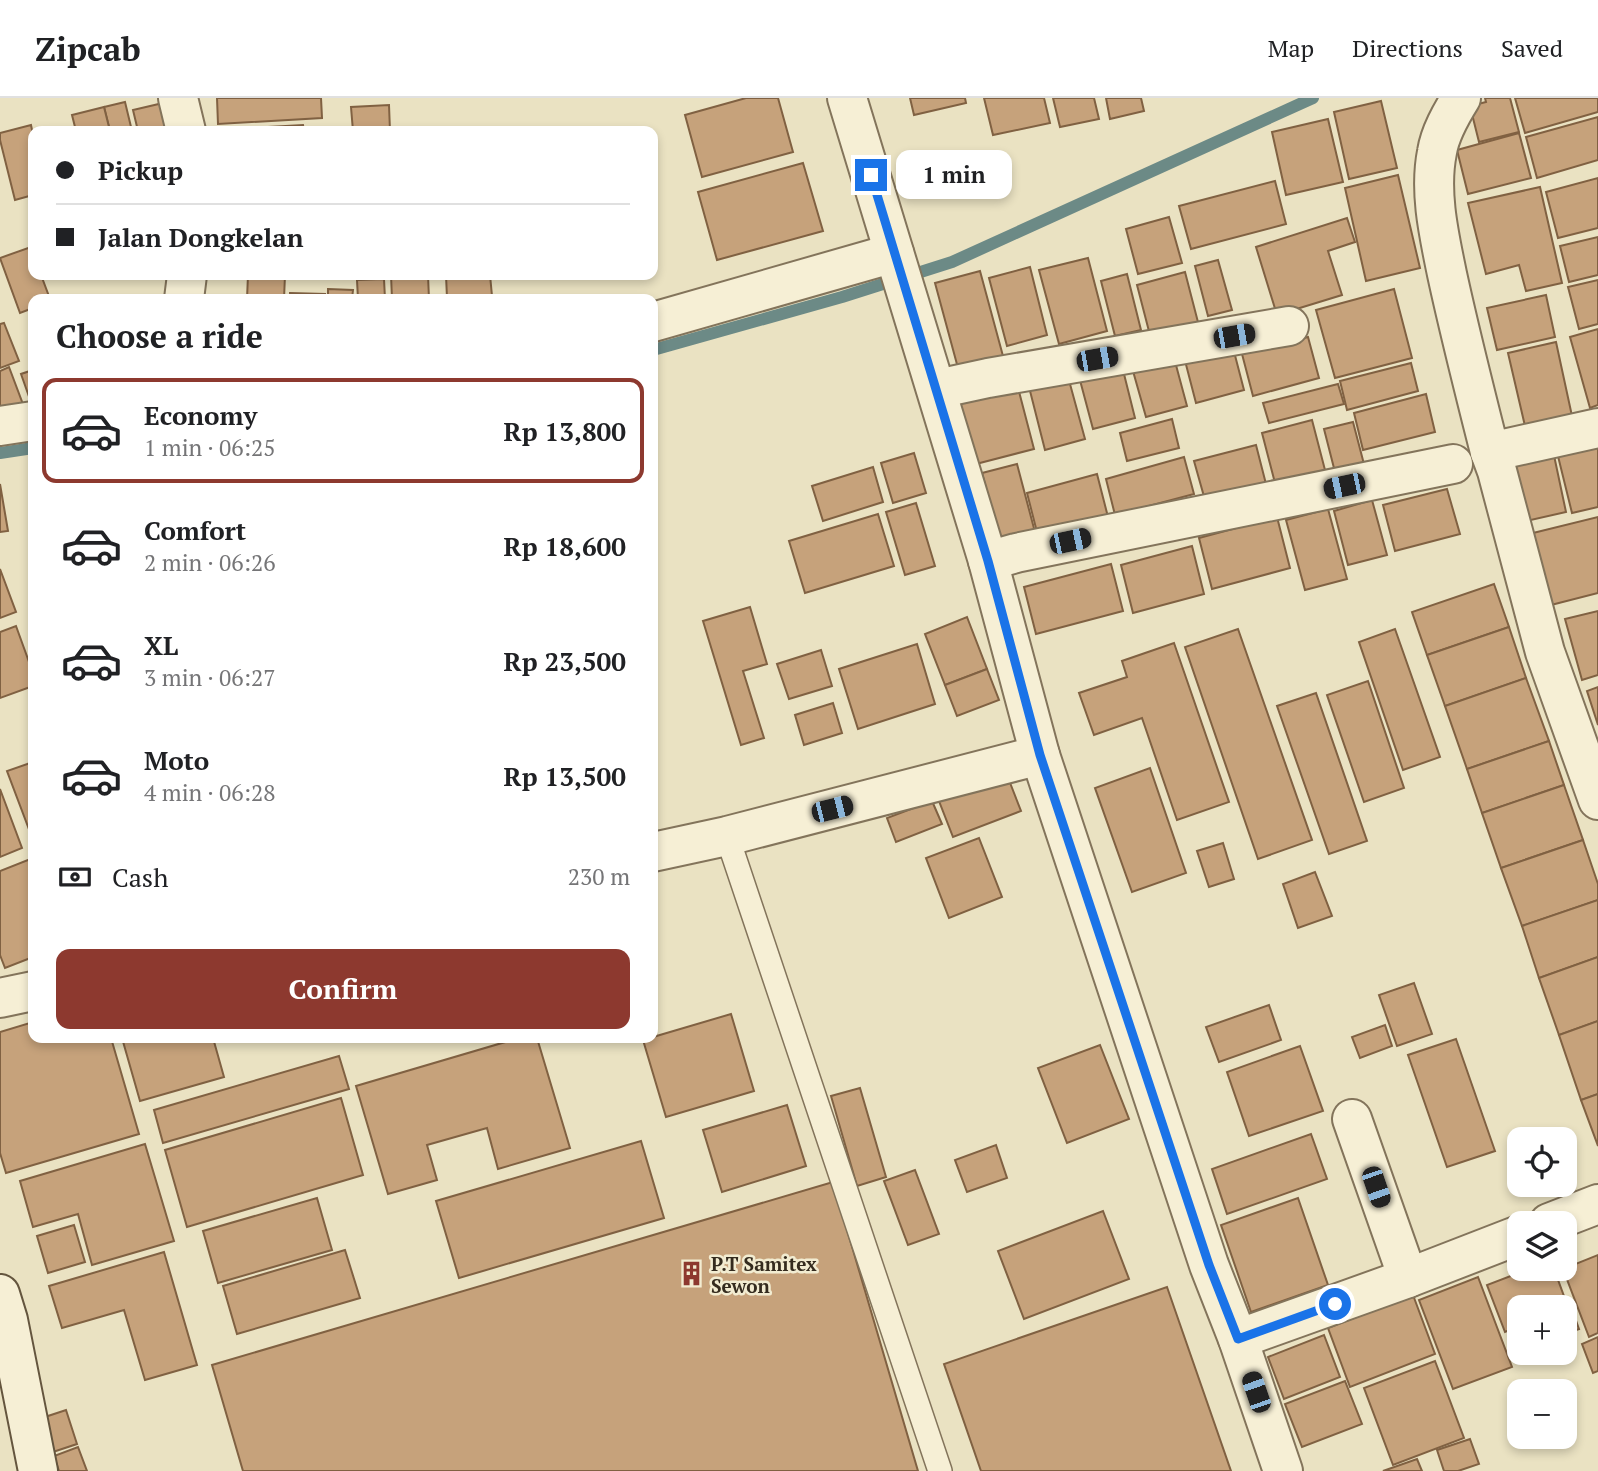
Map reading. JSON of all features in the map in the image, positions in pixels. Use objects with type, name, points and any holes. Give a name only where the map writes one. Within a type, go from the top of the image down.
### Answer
[{"type":"street","points":[[178,98],[185,126]]},
{"type":"street","points":[[847,98],[988,561],[1040,755],[1209,1265],[1238,1339],[1283,1471]]},
{"type":"street","points":[[1461,98],[1445,128],[1437,151],[1434,187],[1440,237],[1455,311],[1490,452],[1545,652],[1598,800]]},
{"type":"street","points":[[658,321],[894,253]]},
{"type":"street","points":[[937,389],[1289,326]]},
{"type":"street","points":[[0,426],[28,422]]},
{"type":"street","points":[[1490,452],[1598,428]]},
{"type":"street","points":[[988,561],[1016,552],[1453,464]]},
{"type":"street","points":[[658,851],[727,836],[1040,755]]},
{"type":"street","points":[[0,998],[28,992]]},
{"type":"street","points":[[1352,1119],[1408,1278]]},
{"type":"street","points":[[1577,1212],[1598,1204]]},
{"type":"street","points":[[1238,1339],[1507,1240]]},
{"type":"street","points":[[0,1294],[8,1320],[38,1471]]},
{"type":"lane","points":[[727,836],[940,1471]]},
{"type":"building","points":[[217,98],[321,98],[322,118],[218,124]]},
{"type":"building","points":[[746,98],[778,98],[793,152],[702,177],[685,115]]},
{"type":"building","points":[[910,98],[965,98],[966,103],[914,115]]},
{"type":"building","points":[[984,98],[1044,98],[1050,123],[993,135]]},
{"type":"building","points":[[1053,98],[1094,98],[1099,119],[1060,127]]},
{"type":"building","points":[[1106,98],[1141,98],[1144,111],[1110,119]]},
{"type":"building","points":[[1485,98],[1510,98],[1519,132],[1479,142],[1470,106],[1486,102]]},
{"type":"building","points":[[1515,98],[1598,98],[1598,112],[1525,133]]},
{"type":"building","points":[[1381,101],[1397,168],[1349,179],[1334,112]]},
{"type":"building","points":[[125,102],[131,126],[109,126],[104,107]]},
{"type":"building","points":[[163,103],[169,126],[137,126],[133,110]]},
{"type":"building","points":[[389,105],[390,126],[353,126],[351,107]]},
{"type":"building","points":[[104,107],[109,126],[75,126],[72,115]]},
{"type":"building","points":[[1598,117],[1598,160],[1537,178],[1526,137]]},
{"type":"building","points":[[1328,119],[1343,182],[1286,195],[1272,132]]},
{"type":"building","points":[[31,125],[28,126],[28,196],[15,200],[0,133]]},
{"type":"building","points":[[1519,133],[1531,178],[1468,194],[1457,150]]},
{"type":"building","points":[[803,163],[823,231],[717,260],[698,192]]},
{"type":"building","points":[[1398,175],[1420,268],[1366,281],[1345,188]]},
{"type":"building","points":[[1598,178],[1598,228],[1558,238],[1546,192]]},
{"type":"building","points":[[1275,181],[1286,224],[1191,249],[1179,206]]},
{"type":"building","points":[[1540,187],[1562,283],[1526,291],[1519,265],[1486,274],[1468,203]]},
{"type":"building","points":[[1169,217],[1182,263],[1138,274],[1126,229]]},
{"type":"building","points":[[1347,218],[1355,242],[1328,251],[1342,295],[1277,315],[1256,247]]},
{"type":"building","points":[[1598,237],[1598,275],[1569,282],[1560,246]]},
{"type":"building","points":[[28,248],[28,280],[43,280],[48,294],[28,294],[28,310],[20,313],[0,258]]},
{"type":"building","points":[[1088,258],[1107,331],[1059,344],[1039,270]]},
{"type":"building","points":[[1218,260],[1232,310],[1208,316],[1195,266]]},
{"type":"building","points":[[1030,267],[1047,335],[1007,346],[989,278]]},
{"type":"building","points":[[980,271],[1003,356],[958,368],[935,283]]},
{"type":"building","points":[[1185,272],[1199,326],[1151,339],[1137,285]]},
{"type":"building","points":[[1127,274],[1141,330],[1115,336],[1101,281]]},
{"type":"building","points":[[248,280],[285,280],[284,294],[247,294]]},
{"type":"building","points":[[357,280],[384,280],[385,294],[358,294]]},
{"type":"building","points":[[391,280],[428,280],[429,294],[392,294]]},
{"type":"building","points":[[446,280],[490,280],[492,294],[447,294]]},
{"type":"building","points":[[1598,280],[1598,324],[1579,329],[1568,287]]},
{"type":"building","points":[[328,289],[353,290],[353,294],[328,294]]},
{"type":"building","points":[[1394,289],[1412,358],[1335,378],[1316,310]]},
{"type":"building","points":[[1546,295],[1555,337],[1497,350],[1487,308]]},
{"type":"building","points":[[4,323],[19,361],[0,368],[0,324]]},
{"type":"building","points":[[1598,329],[1598,405],[1590,408],[1570,337]]},
{"type":"building","points":[[1308,337],[1319,378],[1253,396],[1242,354]]},
{"type":"building","points":[[1231,340],[1244,390],[1196,403],[1183,353]]},
{"type":"building","points":[[1556,342],[1572,416],[1525,426],[1508,353]]},
{"type":"building","points":[[1173,354],[1187,406],[1146,417],[1131,364]]},
{"type":"building","points":[[1120,358],[1135,418],[1093,429],[1077,369]]},
{"type":"building","points":[[1411,363],[1418,391],[1347,410],[1340,381]]},
{"type":"building","points":[[9,367],[24,407],[0,415],[0,371]]},
{"type":"building","points":[[28,372],[28,394],[21,374]]},
{"type":"building","points":[[1067,373],[1085,439],[1045,450],[1028,383]]},
{"type":"building","points":[[1016,380],[1034,449],[976,464],[958,395]]},
{"type":"building","points":[[1338,384],[1344,404],[1269,423],[1263,403]]},
{"type":"building","points":[[1426,394],[1435,432],[1363,450],[1354,413]]},
{"type":"building","points":[[1172,419],[1179,448],[1127,461],[1120,433]]},
{"type":"building","points":[[1312,420],[1325,470],[1275,483],[1262,433]]},
{"type":"building","points":[[1353,422],[1365,468],[1336,476],[1324,429]]},
{"type":"building","points":[[1598,438],[1598,507],[1572,513],[1556,448]]},
{"type":"building","points":[[1256,445],[1266,484],[1205,500],[1194,461]]},
{"type":"building","points":[[1552,446],[1566,512],[1517,523],[1503,457]]},
{"type":"building","points":[[914,453],[926,493],[893,503],[881,463]]},
{"type":"building","points":[[1184,457],[1194,494],[1115,515],[1106,479]]},
{"type":"building","points":[[1017,464],[1036,536],[1001,545],[982,473]]},
{"type":"building","points":[[873,467],[883,502],[823,521],[812,486]]},
{"type":"building","points":[[1097,474],[1108,517],[1038,536],[1027,493]]},
{"type":"building","points":[[0,484],[8,531],[0,532]]},
{"type":"building","points":[[1447,489],[1460,534],[1395,551],[1383,505]]},
{"type":"building","points":[[1372,500],[1387,555],[1348,565],[1334,511]]},
{"type":"building","points":[[916,503],[935,566],[905,575],[886,512]]},
{"type":"building","points":[[1328,509],[1347,579],[1305,590],[1286,520]]},
{"type":"building","points":[[878,514],[894,566],[805,593],[789,541]]},
{"type":"building","points":[[1277,517],[1290,568],[1212,589],[1199,538]]},
{"type":"building","points":[[1598,517],[1598,593],[1551,605],[1533,533]]},
{"type":"building","points":[[1192,546],[1204,594],[1133,613],[1121,565]]},
{"type":"building","points":[[1111,564],[1123,611],[1036,634],[1024,587]]},
{"type":"building","points":[[0,569],[16,612],[0,618]]},
{"type":"building","points":[[1494,584],[1509,627],[1427,655],[1412,612]]},
{"type":"building","points":[[750,607],[767,664],[743,671],[764,738],[741,745],[703,621]]},
{"type":"building","points":[[1598,611],[1598,675],[1582,680],[1565,619]]},
{"type":"building","points":[[967,617],[987,669],[945,685],[925,634]]},
{"type":"building","points":[[16,626],[28,659],[28,688],[0,698],[0,632]]},
{"type":"building","points":[[1509,627],[1526,678],[1445,706],[1427,655]]},
{"type":"building","points":[[1238,629],[1312,840],[1258,859],[1185,647]]},
{"type":"building","points":[[1395,629],[1440,757],[1403,770],[1359,642]]},
{"type":"building","points":[[1174,643],[1229,802],[1177,820],[1142,718],[1094,735],[1079,693],[1127,677],[1122,661]]},
{"type":"building","points":[[917,644],[935,704],[858,729],[839,669]]},
{"type":"building","points":[[821,650],[832,686],[789,699],[777,664]]},
{"type":"building","points":[[987,669],[999,700],[957,716],[945,685]]},
{"type":"building","points":[[1526,678],[1549,741],[1467,769],[1445,706]]},
{"type":"building","points":[[1368,681],[1404,788],[1364,802],[1327,695]]},
{"type":"building","points":[[1598,687],[1598,725],[1587,691]]},
{"type":"building","points":[[1316,693],[1367,841],[1329,854],[1277,706]]},
{"type":"building","points":[[833,703],[842,733],[804,745],[795,715]]},
{"type":"building","points":[[1549,741],[1564,785],[1482,813],[1467,769]]},
{"type":"building","points":[[28,764],[28,827],[7,771]]},
{"type":"building","points":[[1150,768],[1186,873],[1132,892],[1095,788]]},
{"type":"building","points":[[1007,775],[1021,811],[953,837],[939,801]]},
{"type":"building","points":[[1564,785],[1583,840],[1501,868],[1482,813]]},
{"type":"building","points":[[0,789],[22,848],[0,857]]},
{"type":"building","points":[[932,801],[942,824],[896,842],[887,818]]},
{"type":"building","points":[[979,838],[1002,897],[949,918],[926,858]]},
{"type":"building","points":[[1583,840],[1598,884],[1598,900],[1522,926],[1501,868]]},
{"type":"building","points":[[1223,843],[1234,879],[1209,887],[1197,851]]},
{"type":"building","points":[[28,860],[28,959],[5,968],[0,955],[0,871]]},
{"type":"building","points":[[1315,872],[1332,916],[1298,928],[1283,884]]},
{"type":"building","points":[[1598,900],[1598,957],[1539,978],[1522,926]]},
{"type":"building","points":[[1598,957],[1598,1021],[1559,1035],[1539,978]]},
{"type":"building","points":[[1414,983],[1432,1034],[1397,1046],[1379,995]]},
{"type":"building","points":[[1269,1005],[1281,1040],[1219,1062],[1206,1027]]},
{"type":"building","points":[[731,1014],[754,1091],[666,1117],[644,1043],[658,1043],[658,1036]]},
{"type":"building","points":[[1598,1021],[1598,1094],[1581,1100],[1559,1035]]},
{"type":"building","points":[[28,1024],[28,1043],[112,1043],[139,1134],[6,1173],[0,1153],[0,1032]]},
{"type":"building","points":[[1385,1025],[1392,1046],[1360,1058],[1352,1037]]},
{"type":"building","points":[[1456,1039],[1495,1151],[1447,1167],[1408,1055]]},
{"type":"building","points":[[123,1043],[214,1043],[224,1077],[140,1101]]},
{"type":"building","points":[[502,1043],[538,1043],[570,1148],[498,1169],[487,1128],[427,1145],[437,1180],[388,1194],[356,1086]]},
{"type":"building","points":[[1100,1045],[1129,1119],[1067,1143],[1038,1068]]},
{"type":"building","points":[[1300,1046],[1323,1111],[1249,1136],[1227,1072]]},
{"type":"building","points":[[339,1056],[349,1089],[163,1143],[154,1110]]},
{"type":"building","points":[[860,1088],[886,1177],[857,1186],[831,1096]]},
{"type":"building","points":[[1598,1094],[1598,1146],[1581,1100]]},
{"type":"building","points":[[341,1098],[363,1175],[187,1227],[165,1150]]},
{"type":"building","points":[[787,1105],[806,1166],[722,1192],[703,1130]]},
{"type":"building","points":[[1311,1134],[1327,1179],[1227,1214],[1212,1169]]},
{"type":"building","points":[[641,1141],[664,1218],[459,1278],[436,1201]]},
{"type":"building","points":[[145,1144],[174,1241],[92,1265],[78,1214],[33,1227],[20,1181]]},
{"type":"building","points":[[996,1145],[1007,1178],[967,1192],[955,1160]]},
{"type":"building","points":[[915,1170],[939,1234],[908,1245],[884,1181]]},
{"type":"building","name":"P.T Samitex Sewon","points":[[833,1182],[918,1471],[243,1471],[212,1365]]},
{"type":"building","points":[[317,1198],[332,1250],[218,1283],[203,1231]]},
{"type":"building","points":[[1298,1198],[1328,1285],[1251,1312],[1221,1225]]},
{"type":"building","points":[[1103,1211],[1129,1279],[1024,1319],[998,1251]]},
{"type":"building","points":[[74,1225],[85,1262],[48,1273],[37,1236]]},
{"type":"building","points":[[345,1250],[360,1298],[237,1334],[223,1286]]},
{"type":"building","points":[[164,1252],[197,1365],[145,1380],[124,1310],[62,1328],[49,1286]]},
{"type":"building","points":[[1598,1255],[1598,1333],[1589,1337],[1577,1306],[1577,1295],[1573,1295],[1568,1281],[1577,1281],[1577,1263]]},
{"type":"building","points":[[1478,1277],[1507,1354],[1507,1365],[1512,1367],[1453,1389],[1419,1300]]},
{"type":"building","points":[[1507,1277],[1507,1281],[1558,1281],[1564,1295],[1507,1295],[1505,1332],[1487,1285]]},
{"type":"building","points":[[1167,1287],[1231,1471],[981,1471],[944,1364]]},
{"type":"building","points":[[1413,1295],[1435,1354],[1350,1387],[1328,1328]]},
{"type":"building","points":[[1324,1335],[1340,1377],[1284,1399],[1268,1357]]},
{"type":"building","points":[[1598,1337],[1598,1371],[1593,1373],[1582,1344]]},
{"type":"building","points":[[1435,1361],[1464,1438],[1393,1465],[1364,1388]]},
{"type":"building","points":[[1345,1381],[1362,1424],[1302,1447],[1285,1404]]},
{"type":"building","points":[[66,1410],[77,1444],[53,1452],[42,1418]]},
{"type":"building","points":[[1470,1439],[1479,1464],[1458,1471],[1444,1471],[1437,1450]]},
{"type":"building","points":[[78,1447],[87,1471],[59,1471],[54,1456]]},
{"type":"building","points":[[1417,1459],[1422,1471],[1383,1471]]},
{"type":"waterway","points":[[658,349],[842,297],[952,262],[1313,98]]},
{"type":"waterway","points":[[0,453],[28,449]]},
{"type":"place","name":"P.T Samitex Sewon","points":[[691,1274]]},
{"type":"route","points":[[871,175],[988,561],[1040,755],[1209,1265],[1238,1339],[1335,1304]]}]
